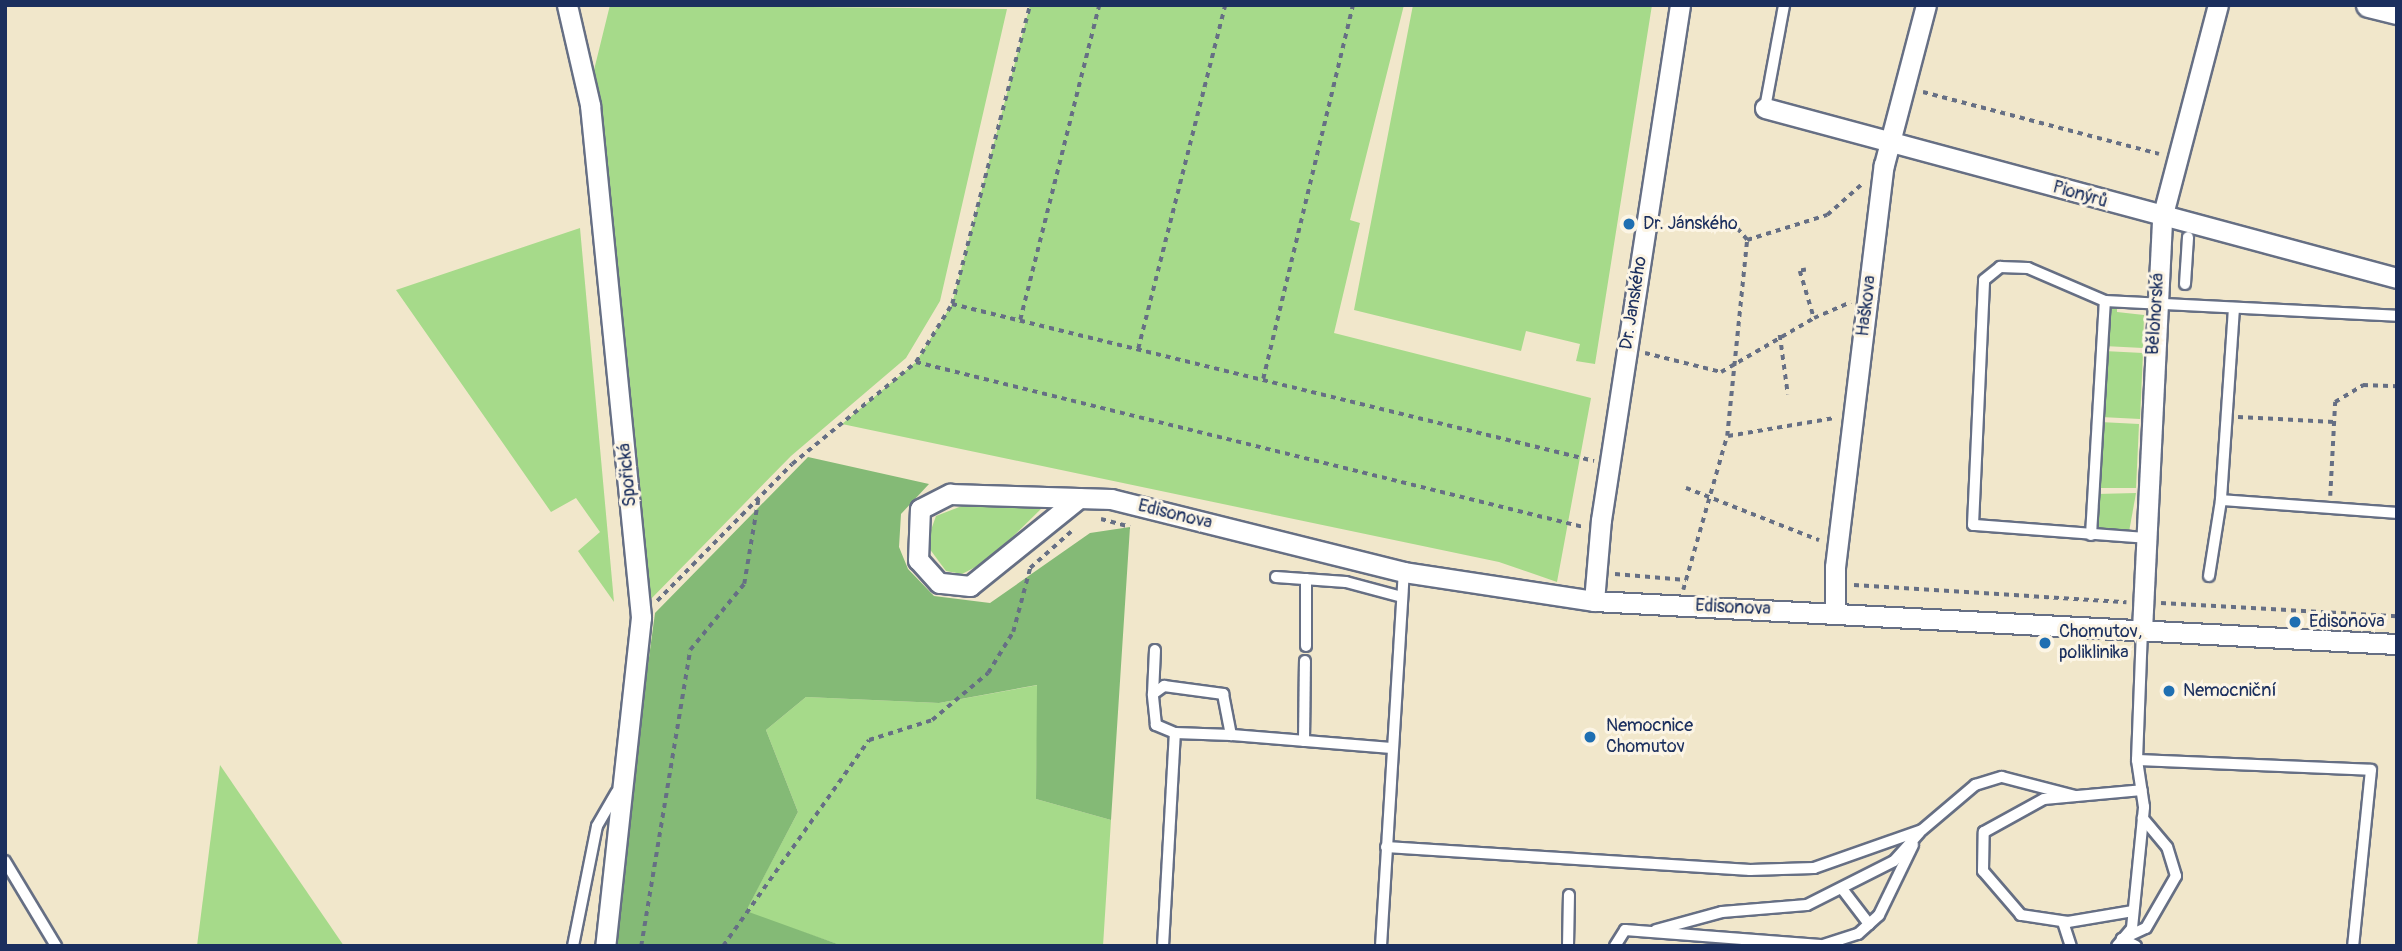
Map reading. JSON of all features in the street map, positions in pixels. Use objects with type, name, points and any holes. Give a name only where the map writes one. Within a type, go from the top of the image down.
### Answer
[{"type":"street","name":"Spořická","points":[[568,5],[590,105],[642,617],[605,946]]},
{"type":"street","name":"Dr. Janského","points":[[1594,601],[1609,464],[1680,5]]},
{"type":"street","name":"Haškova","points":[[1835,612],[1838,548],[1884,165],[1926,5]]},
{"type":"street","name":"Bělohorská","points":[[2142,629],[2154,302],[2160,271],[2162,218],[2218,5]]},
{"type":"street","points":[[2369,5],[2397,12]]},
{"type":"street","name":"Pionýrů","points":[[1765,108],[2162,218],[2397,278]]},
{"type":"street","name":"Edisonova","points":[[1084,507],[950,495],[920,509],[918,560],[939,583],[970,586],[1084,507],[1111,499],[1404,572],[1594,601],[2397,644]]},
{"type":"lane","points":[[1765,108],[1784,5]]},
{"type":"lane","points":[[2185,284],[2183,272],[2188,237]]},
{"type":"lane","points":[[2147,538],[1973,525],[1984,280],[2000,267],[2028,268],[2105,301],[2397,316]]},
{"type":"lane","points":[[2160,271],[2183,272]]},
{"type":"lane","points":[[2091,535],[2105,301]]},
{"type":"lane","points":[[2209,576],[2221,500],[2229,416],[2234,308]]},
{"type":"lane","points":[[2221,500],[2397,513]]},
{"type":"lane","points":[[1381,946],[1404,572]]},
{"type":"lane","points":[[1276,577],[1306,579],[1402,597]]},
{"type":"lane","points":[[1306,579],[1306,646]]},
{"type":"lane","points":[[2120,943],[2133,911],[2143,818],[2137,760],[2142,629]]},
{"type":"lane","points":[[1156,650],[1153,694],[1156,725],[1175,733],[1392,748]]},
{"type":"lane","points":[[1304,741],[1305,661]]},
{"type":"lane","points":[[1153,694],[1164,686],[1223,694],[1231,735]]},
{"type":"lane","points":[[1163,946],[1175,733]]},
{"type":"lane","points":[[2137,760],[2371,770],[2353,946]]},
{"type":"lane","points":[[1656,930],[1722,912],[1807,905],[1843,890],[1894,861],[1922,830],[1975,785],[2002,777],[2075,796]]},
{"type":"lane","points":[[573,946],[597,826],[624,779]]},
{"type":"lane","points":[[2133,911],[2063,922],[2021,915],[2000,895],[1983,871],[1984,832],[2044,799],[2141,790]]},
{"type":"lane","points":[[2120,943],[2146,928],[2176,876],[2167,847],[2143,818]]},
{"type":"lane","points":[[1385,847],[1750,870],[1814,868],[1922,830]]},
{"type":"lane","points":[[1615,946],[1625,930],[1656,930],[1820,945],[1858,934],[1869,924],[1922,830]]},
{"type":"lane","points":[[5,860],[56,946]]},
{"type":"lane","points":[[1843,890],[1869,924]]},
{"type":"lane","points":[[1568,946],[1569,895]]},
{"type":"lane","points":[[2063,922],[2071,946]]},
{"type":"lane","points":[[2120,943],[2136,946]]},
{"type":"path","points":[[642,617],[758,498],[916,362],[952,304],[1030,5]]},
{"type":"path","points":[[1020,320],[1098,5]]},
{"type":"path","points":[[1138,349],[1225,5]]},
{"type":"path","points":[[1263,379],[1353,5]]},
{"type":"path","points":[[1904,87],[2177,159]]},
{"type":"path","points":[[1747,240],[1827,215],[1884,165]]},
{"type":"path","points":[[1679,605],[1712,497],[1727,436],[1747,240],[1735,226]]},
{"type":"path","points":[[1806,270],[1800,271],[1814,318]]},
{"type":"path","points":[[1627,348],[1721,372],[1733,361],[1780,335],[1868,294]]},
{"type":"path","points":[[952,304],[1609,464]]},
{"type":"path","points":[[1780,335],[1788,394]]},
{"type":"path","points":[[916,362],[1600,531]]},
{"type":"path","points":[[2329,508],[2335,402],[2347,392],[2397,386]]},
{"type":"path","points":[[1727,436],[1853,415]]},
{"type":"path","points":[[2229,416],[2334,422]]},
{"type":"path","points":[[1686,488],[1838,548]]},
{"type":"path","points":[[641,946],[690,650],[744,584],[758,498]]},
{"type":"path","points":[[1084,507],[1130,527]]},
{"type":"path","points":[[723,946],[869,740],[932,720],[988,673],[1013,632],[1030,568],[1079,524]]},
{"type":"path","points":[[1615,574],[1686,580]]},
{"type":"path","points":[[1852,585],[2397,616]]},
{"type":"green space","points":[[610,5],[1007,9],[940,301],[906,358],[791,456],[649,601],[594,70]]},
{"type":"green space","points":[[1030,5],[1404,5],[1350,220],[1360,223],[1334,333],[1591,398],[1557,582],[1499,562],[842,424],[916,362],[952,304]]},
{"type":"green space","points":[[1413,5],[1652,5],[1595,364],[1576,361],[1580,344],[1526,331],[1521,351],[1354,310]]},
{"type":"green space","points":[[580,228],[614,602],[578,551],[600,532],[576,498],[551,512],[396,290]]},
{"type":"green space","points":[[2117,305],[2117,312],[2144,315],[2143,348],[2104,346],[2109,308]]},
{"type":"green space","points":[[2104,351],[2143,353],[2140,419],[2101,417]]},
{"type":"green space","points":[[2100,422],[2139,424],[2136,488],[2098,488]]},
{"type":"green space","points":[[808,457],[929,484],[901,514],[899,547],[908,569],[934,596],[990,603],[1090,533],[1130,527],[1111,820],[1036,799],[1037,685],[939,703],[806,697],[766,730],[798,812],[746,911],[843,946],[610,946],[655,613]]},
{"type":"green space","points":[[2136,493],[2129,532],[2098,528],[2097,494]]},
{"type":"green space","points":[[967,504],[1043,507],[989,560],[962,574],[946,571],[926,544],[936,516]]},
{"type":"green space","points":[[1038,685],[1036,799],[1111,820],[1103,946],[843,946],[745,912],[798,812],[766,730],[806,697],[939,703]]},
{"type":"green space","points":[[220,765],[344,946],[197,946]]},
{"type":"place","name":"Dr. Jánského","points":[[1629,224]]},
{"type":"place","name":"Edisonova","points":[[2295,622]]},
{"type":"place","name":"Chomutov, poliklinika","points":[[2045,643]]},
{"type":"place","name":"Nemocniční","points":[[2169,691]]},
{"type":"place","name":"Nemocnice Chomutov","points":[[1590,737]]}]
